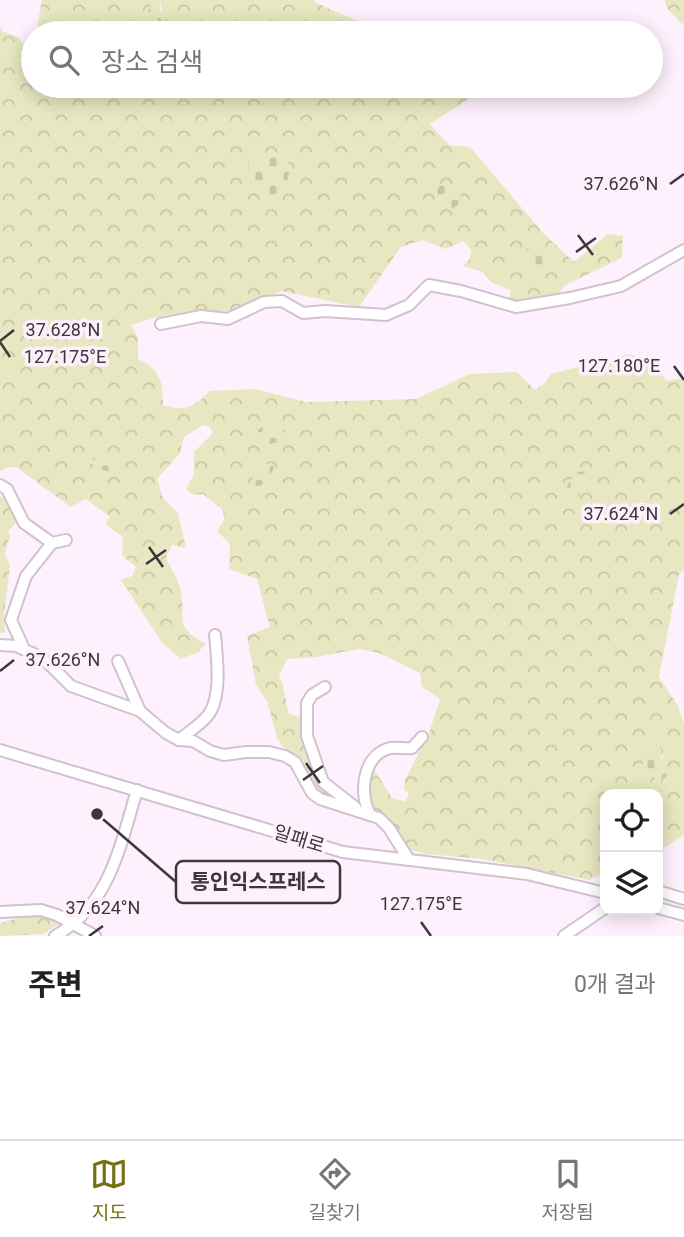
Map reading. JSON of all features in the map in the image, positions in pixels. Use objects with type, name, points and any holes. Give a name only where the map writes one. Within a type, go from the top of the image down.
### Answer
[{"type":"street","points":[[161,324],[201,316],[228,319],[264,302],[282,301],[303,313],[325,311],[386,315],[409,305],[429,285],[516,307],[621,286],[684,250]]},
{"type":"street","points":[[0,485],[7,488],[24,523],[52,543]]},
{"type":"street","points":[[24,649],[11,620],[26,576],[52,543],[66,540]]},
{"type":"street","points":[[178,740],[208,716],[215,702],[215,635]]},
{"type":"street","points":[[0,645],[24,649],[48,663],[71,686],[140,711],[178,740],[193,741],[223,755],[257,752],[285,756],[295,762],[312,793],[320,799],[379,818],[389,828],[409,860]]},
{"type":"street","points":[[118,661],[140,711]]},
{"type":"street","points":[[326,687],[312,695],[307,703],[307,736],[323,782],[357,809]]},
{"type":"street","points":[[369,813],[363,802],[362,788],[372,762],[393,747],[412,748],[422,737]]},
{"type":"street","name":"일패로","points":[[0,750],[343,852],[527,874],[600,892]]},
{"type":"street","points":[[55,936],[75,924],[102,891],[113,868],[138,790]]},
{"type":"street","points":[[663,893],[684,899]]},
{"type":"street","points":[[663,909],[684,915]]},
{"type":"street","points":[[0,912],[41,910],[75,924],[94,936]]},
{"type":"street","points":[[564,936],[600,911]]},
{"type":"green space","points":[[42,0],[152,0],[147,16],[162,11],[160,0],[315,0],[314,2],[358,21],[38,21]]},
{"type":"green space","points":[[152,0],[160,0],[161,21],[149,21],[147,16]]},
{"type":"green space","points":[[665,0],[684,0],[684,26],[666,7]]},
{"type":"green space","points":[[0,26],[2,31],[18,37],[21,41],[21,98],[470,98],[430,124],[449,145],[470,147],[543,233],[574,262],[608,234],[623,236],[622,258],[565,285],[560,292],[522,303],[509,300],[511,290],[492,283],[483,272],[463,266],[469,260],[472,250],[463,241],[446,249],[423,240],[401,247],[359,307],[281,291],[237,310],[153,318],[131,325],[138,337],[138,359],[152,368],[159,377],[163,405],[178,408],[189,407],[210,391],[255,389],[306,402],[416,399],[470,374],[517,372],[535,390],[545,383],[551,374],[628,354],[654,363],[666,381],[684,378],[684,570],[679,574],[659,677],[678,706],[684,724],[684,835],[663,849],[663,789],[600,789],[600,874],[589,880],[482,859],[411,850],[396,827],[370,806],[371,778],[374,769],[392,798],[405,802],[409,794],[404,789],[405,780],[429,733],[440,699],[422,687],[420,673],[379,653],[359,649],[287,659],[279,676],[289,714],[303,718],[321,787],[347,803],[323,795],[314,788],[300,759],[282,746],[277,738],[267,701],[256,685],[247,636],[270,627],[257,579],[229,569],[230,544],[217,531],[224,520],[223,510],[203,494],[193,495],[186,489],[194,474],[194,452],[213,433],[209,426],[203,425],[184,437],[180,453],[157,479],[163,498],[178,513],[186,548],[172,545],[166,558],[179,584],[183,620],[188,632],[206,644],[198,652],[181,659],[163,644],[121,580],[132,576],[136,567],[122,555],[123,537],[105,524],[110,517],[86,499],[71,507],[16,467],[0,471]],"holes":[[[663,751],[660,782],[644,769]]]},
{"type":"green space","points":[[268,155],[285,159],[291,167],[284,191],[269,198],[254,183],[248,163]]},
{"type":"green space","points":[[442,184],[453,185],[461,193],[458,205],[449,210],[440,205],[434,193]]},
{"type":"green space","points":[[528,248],[537,248],[546,255],[546,263],[534,268],[527,265],[524,254]]},
{"type":"green space","points":[[275,424],[287,433],[282,441],[265,445],[259,441],[258,430],[265,425]]},
{"type":"green space","points":[[100,453],[116,460],[117,468],[111,472],[98,469],[91,463]]},
{"type":"green space","points":[[272,463],[274,468],[265,484],[253,484],[253,478],[265,464]]},
{"type":"green space","points":[[585,471],[591,477],[588,485],[577,498],[572,496],[567,486],[577,472]]},
{"type":"green space","points":[[0,496],[9,500],[19,519],[8,532],[10,535],[5,554],[10,566],[4,614],[5,632],[0,633]]},
{"type":"green space","points":[[645,745],[659,745],[663,751],[661,758],[668,771],[660,782],[644,769],[640,752]]},
{"type":"green space","points":[[31,915],[45,915],[59,924],[43,934],[0,936],[0,923]]},
{"type":"place","name":"통인익스프레스","points":[[97,814]]}]
